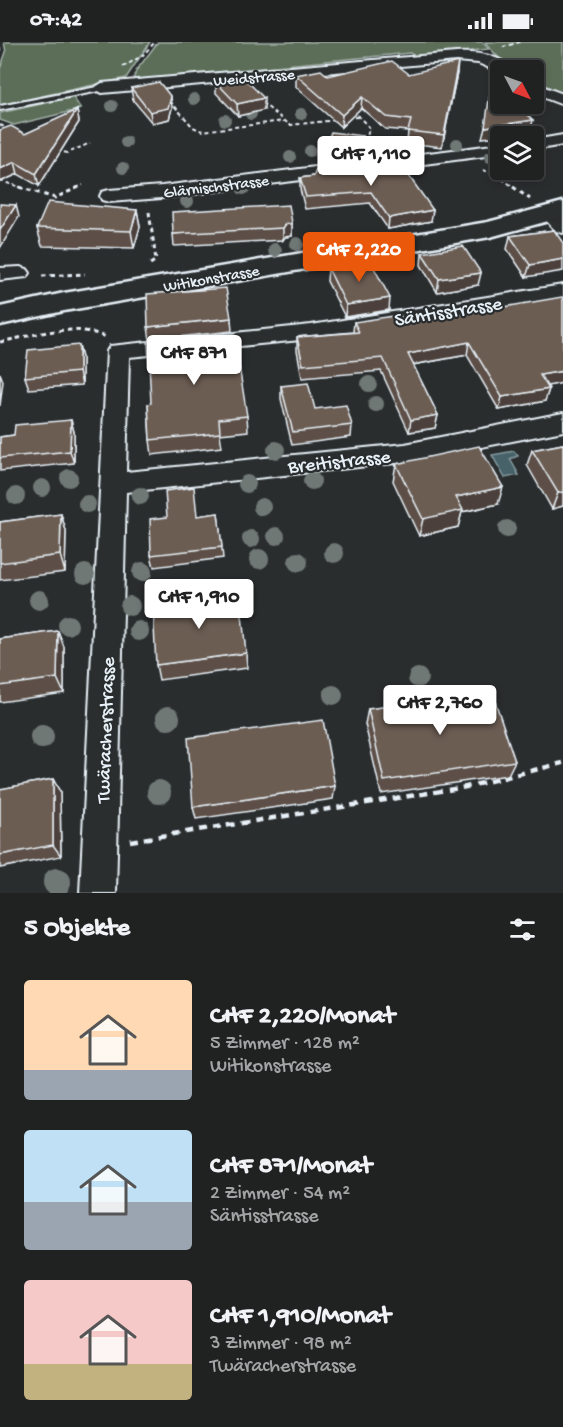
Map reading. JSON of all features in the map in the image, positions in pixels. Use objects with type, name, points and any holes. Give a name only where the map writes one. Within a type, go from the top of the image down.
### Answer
[{"type":"main road","name":"Witikonstrasse","points":[[0,316],[74,300],[558,217]]},
{"type":"street","name":"Weidstrasse","points":[[102,88],[244,78],[468,56],[490,62]]},
{"type":"street","points":[[544,92],[563,100]]},
{"type":"street","points":[[544,143],[563,140]]},
{"type":"street","name":"Glärnischstrasse","points":[[109,196],[490,150]]},
{"type":"street","name":"Säntisstrasse","points":[[118,351],[311,332],[563,292]]},
{"type":"street","name":"Twäracherstrasse","points":[[98,893],[118,351]]},
{"type":"street","name":"Breitistrasse","points":[[113,483],[405,453],[563,422]]},
{"type":"lane","name":"Weidstrasse","points":[[0,108],[102,88]]},
{"type":"path","points":[[102,88],[110,77],[142,56],[155,42]]},
{"type":"path","points":[[0,48],[0,61]]},
{"type":"path","points":[[244,78],[258,100],[290,125],[358,117]]},
{"type":"path","points":[[155,83],[193,127],[202,131],[284,121]]},
{"type":"path","points":[[355,111],[369,127],[361,167]]},
{"type":"path","points":[[0,125],[16,132]]},
{"type":"path","points":[[47,150],[68,153],[90,143]]},
{"type":"path","points":[[480,170],[497,175],[558,217]]},
{"type":"path","points":[[0,181],[55,198],[83,185]]},
{"type":"path","points":[[141,267],[156,260],[147,193]]},
{"type":"path","points":[[10,274],[30,276],[88,274]]},
{"type":"path","points":[[0,342],[76,328],[96,330],[111,339],[118,351]]},
{"type":"path","points":[[100,846],[466,787],[563,763]]},
{"type":"green space","points":[[4,42],[150,42],[126,78],[0,105],[0,69],[6,52]]},
{"type":"green space","points":[[158,42],[482,42],[489,49],[416,57],[410,53],[275,66],[276,70],[133,81],[136,71]]},
{"type":"green space","points":[[485,42],[563,42],[563,94],[544,85],[544,60],[502,60]]},
{"type":"green space","points":[[73,97],[81,109],[14,125],[0,120],[0,113]]},
{"type":"water","points":[[514,451],[518,456],[510,459],[519,475],[505,478],[492,455]]},
{"type":"building","points":[[392,61],[409,74],[458,62],[444,135],[408,131],[411,120],[386,117],[362,97],[342,115],[296,75],[321,70],[328,76]]},
{"type":"building","points":[[242,76],[264,98],[237,104],[216,82]]},
{"type":"building","points":[[159,82],[171,97],[168,108],[150,112],[131,88]]},
{"type":"building","points":[[490,93],[490,114],[527,114],[533,120],[490,126],[485,127]]},
{"type":"building","points":[[77,110],[36,174],[15,162],[0,169],[0,130],[11,126],[25,134]]},
{"type":"building","points":[[331,132],[363,136],[358,148],[323,152]]},
{"type":"building","points":[[399,162],[433,210],[389,218],[371,192],[306,197],[300,178],[314,176],[316,169],[353,165],[352,168]]},
{"type":"building","points":[[48,202],[137,210],[131,231],[37,228]]},
{"type":"building","points":[[0,204],[16,205],[0,230]]},
{"type":"building","points":[[289,205],[292,223],[283,228],[173,234],[172,212]]},
{"type":"building","points":[[554,230],[563,243],[563,259],[530,265],[510,236]]},
{"type":"building","points":[[463,246],[481,273],[439,279],[422,253]]},
{"type":"building","points":[[371,262],[390,298],[346,305],[328,268]]},
{"type":"building","points":[[226,288],[231,318],[148,327],[147,294]]},
{"type":"building","points":[[562,297],[563,371],[540,375],[549,389],[502,397],[469,342],[408,354],[438,415],[411,420],[383,358],[303,365],[297,337],[359,332],[354,322],[400,315],[404,323],[417,322]]},
{"type":"building","points":[[234,334],[247,416],[219,419],[220,433],[150,440],[148,342]]},
{"type":"building","points":[[79,345],[79,372],[25,377],[28,350]]},
{"type":"building","points":[[308,383],[315,409],[346,405],[352,425],[293,432],[281,386]]},
{"type":"building","points":[[71,420],[70,451],[0,458],[0,437],[14,435],[15,425]]},
{"type":"building","points":[[563,444],[563,492],[558,493],[532,450]]},
{"type":"building","points":[[479,446],[503,487],[456,497],[463,510],[423,519],[396,464]]},
{"type":"building","points":[[194,487],[197,516],[218,513],[222,547],[151,555],[150,519],[167,517],[165,491]]},
{"type":"building","points":[[61,514],[60,555],[0,563],[0,522]]},
{"type":"building","points":[[240,596],[246,653],[156,665],[153,607]]},
{"type":"building","points":[[58,631],[57,678],[0,686],[0,639]]},
{"type":"building","points":[[492,692],[515,761],[384,781],[368,709]]},
{"type":"building","points":[[323,720],[335,786],[193,807],[188,738]]},
{"type":"building","points":[[53,779],[53,845],[0,855],[0,789]]}]
